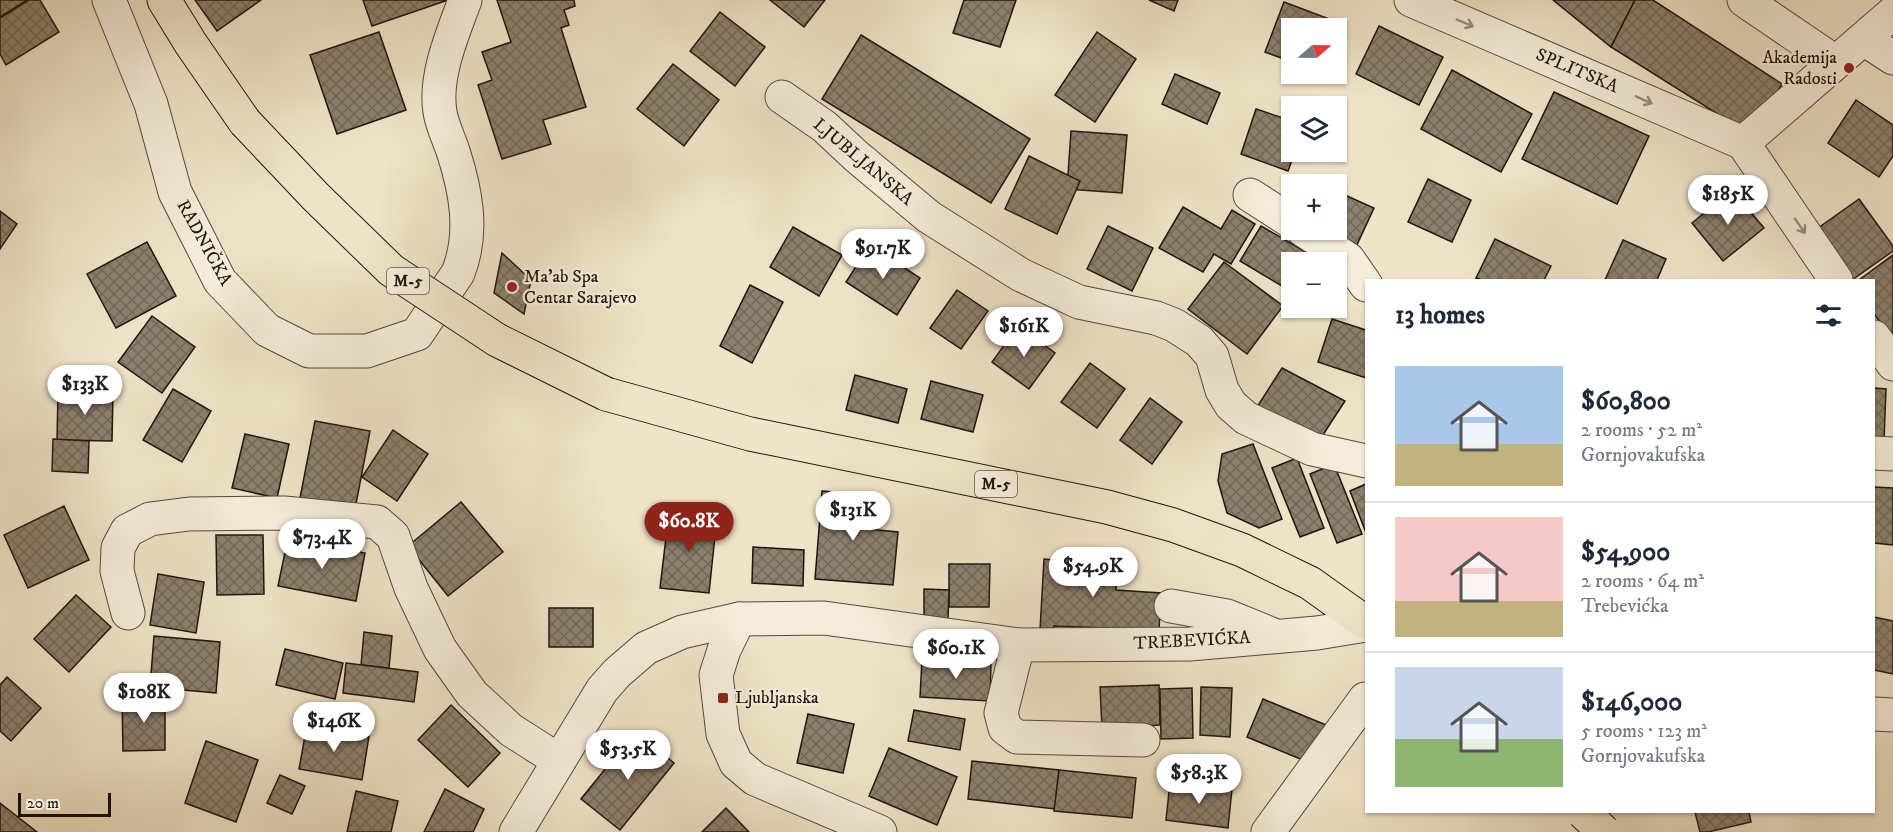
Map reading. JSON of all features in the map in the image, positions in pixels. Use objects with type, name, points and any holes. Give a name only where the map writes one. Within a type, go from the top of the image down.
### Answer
[{"type":"main road","name":"M-5","points":[[164,0],[191,44],[245,122],[316,197],[391,270],[497,340],[606,394],[750,434],[1095,505],[1173,525],[1242,550],[1310,583],[1365,623]]},
{"type":"main road","points":[[1584,813],[1604,832]]},
{"type":"street","name":"RADNIČKA","points":[[109,0],[151,104],[175,192],[220,281],[267,330],[309,351],[341,353],[367,351],[417,334],[458,273],[462,263],[468,223],[459,172],[440,112],[439,95],[445,57],[465,0]]},
{"type":"street","name":"SPLITSKA","points":[[1411,0],[1743,143]]},
{"type":"street","points":[[1744,0],[1834,62]]},
{"type":"street","points":[[1835,279],[1743,143],[1893,13]]},
{"type":"street","points":[[1864,39],[1893,58]]},
{"type":"street","name":"LJUBLJANSKA","points":[[782,97],[825,128],[930,217],[1021,275],[1079,302],[1156,318],[1174,325],[1199,341],[1212,356],[1222,390],[1231,405],[1246,417],[1312,449],[1365,460]]},
{"type":"street","points":[[1250,195],[1281,215]]},
{"type":"street","points":[[1319,240],[1348,259],[1365,284]]},
{"type":"street","points":[[1875,338],[1893,364]]},
{"type":"street","points":[[1875,453],[1893,454]]},
{"type":"street","points":[[128,613],[117,571],[118,548],[126,531],[150,519],[189,514],[284,513],[377,522],[393,536],[411,588],[440,649],[472,694],[512,730],[558,760]]},
{"type":"street","points":[[1171,606],[1227,616],[1275,636]]},
{"type":"street","name":"TREBEVIĆKA","points":[[516,832],[602,690],[617,673],[646,648],[682,632],[739,619],[824,618],[1018,645],[1190,644],[1317,633],[1365,624]]},
{"type":"street","points":[[739,619],[724,650],[716,675],[723,735],[736,763],[763,783],[880,832]]},
{"type":"street","points":[[1018,645],[1001,713],[1005,728],[1017,737],[1143,740]]},
{"type":"street","points":[[1268,832],[1365,699]]},
{"type":"street","points":[[1875,714],[1893,714]]},
{"type":"building","points":[[0,0],[27,0],[0,17]]},
{"type":"building","points":[[29,0],[40,0],[59,32],[6,65],[0,54],[0,18]]},
{"type":"building","points":[[195,0],[261,0],[217,31]]},
{"type":"building","points":[[363,0],[448,0],[372,26]]},
{"type":"building","points":[[497,0],[574,0],[575,6],[564,10],[569,25],[561,28],[586,107],[543,120],[551,144],[502,159],[478,85],[492,80],[482,52],[511,42]]},
{"type":"building","points":[[770,0],[825,0],[804,27]]},
{"type":"building","points":[[964,0],[1016,0],[1000,47],[953,33]]},
{"type":"building","points":[[1149,0],[1178,0],[1174,11]]},
{"type":"building","points":[[1553,0],[1635,0],[1611,47]]},
{"type":"building","points":[[1635,0],[1653,0],[1782,84],[1751,135],[1611,47]]},
{"type":"building","points":[[1284,2],[1326,18],[1281,18],[1281,58],[1265,52]]},
{"type":"building","points":[[720,12],[765,47],[735,86],[690,51]]},
{"type":"building","points":[[1379,26],[1443,57],[1419,105],[1356,74]]},
{"type":"building","points":[[379,32],[406,110],[337,134],[310,55]]},
{"type":"building","points":[[1097,32],[1136,59],[1095,122],[1055,95]]},
{"type":"building","points":[[861,35],[1030,139],[991,203],[822,99]]},
{"type":"building","points":[[673,64],[719,100],[684,146],[637,109]]},
{"type":"building","points":[[1452,70],[1532,114],[1501,172],[1421,129]]},
{"type":"building","points":[[1175,74],[1220,93],[1207,124],[1162,104]]},
{"type":"building","points":[[1554,92],[1649,136],[1617,204],[1522,159]]},
{"type":"building","points":[[1856,100],[1893,125],[1893,156],[1879,177],[1828,143]]},
{"type":"building","points":[[1256,109],[1281,117],[1281,162],[1291,162],[1288,171],[1241,154]]},
{"type":"building","points":[[1071,131],[1127,135],[1122,193],[1067,189]]},
{"type":"building","points":[[1029,156],[1080,181],[1057,234],[1005,209]]},
{"type":"building","points":[[1428,179],[1471,200],[1452,242],[1408,222]]},
{"type":"building","points":[[1732,190],[1764,228],[1723,261],[1692,223]]},
{"type":"building","points":[[1347,196],[1374,208],[1355,249],[1335,240],[1347,240]]},
{"type":"building","points":[[1859,199],[1893,246],[1893,251],[1851,279],[1814,231]]},
{"type":"building","points":[[1183,207],[1221,229],[1232,210],[1255,224],[1231,264],[1214,254],[1203,272],[1159,248]]},
{"type":"building","points":[[0,211],[17,224],[0,249]]},
{"type":"building","points":[[1108,226],[1153,248],[1132,291],[1087,269]]},
{"type":"building","points":[[1261,226],[1281,238],[1281,240],[1306,252],[1281,252],[1281,285],[1240,261]]},
{"type":"building","points":[[793,227],[842,255],[819,296],[770,267]]},
{"type":"building","points":[[1495,239],[1551,266],[1544,279],[1476,278]]},
{"type":"building","points":[[1623,240],[1666,259],[1657,279],[1605,279]]},
{"type":"building","points":[[147,242],[176,296],[116,328],[87,274]]},
{"type":"building","points":[[870,245],[920,278],[897,315],[846,282]]},
{"type":"building","name":"Ma'ab Spa Centar Sarajevo","points":[[502,253],[531,280],[524,314],[494,293]]},
{"type":"building","points":[[1893,255],[1893,340],[1875,315],[1875,279],[1860,279]]},
{"type":"building","points":[[1224,262],[1281,305],[1281,309],[1247,354],[1188,309]]},
{"type":"building","points":[[750,285],[783,302],[752,363],[720,346]]},
{"type":"building","points":[[957,290],[988,311],[961,349],[930,328]]},
{"type":"building","points":[[152,316],[195,347],[162,393],[118,362]]},
{"type":"building","points":[[1332,319],[1365,330],[1365,378],[1318,362]]},
{"type":"building","points":[[1018,326],[1055,353],[1029,389],[992,362]]},
{"type":"building","points":[[1090,363],[1125,389],[1097,428],[1061,402]]},
{"type":"building","points":[[1282,368],[1345,401],[1319,441],[1257,407]]},
{"type":"building","points":[[855,375],[907,389],[898,423],[846,410]]},
{"type":"building","points":[[931,381],[983,395],[973,432],[921,419]]},
{"type":"building","points":[[1875,388],[1886,389],[1884,441],[1875,441]]},
{"type":"building","points":[[173,389],[211,411],[182,462],[143,440]]},
{"type":"building","points":[[58,392],[113,393],[112,441],[57,440]]},
{"type":"building","points":[[1150,398],[1182,422],[1152,464],[1120,440]]},
{"type":"building","points":[[315,421],[370,431],[355,509],[300,498]]},
{"type":"building","points":[[393,430],[428,454],[397,501],[362,477]]},
{"type":"building","points":[[245,434],[289,444],[277,498],[232,488]]},
{"type":"building","points":[[53,439],[89,441],[88,473],[52,471]]},
{"type":"building","points":[[1253,444],[1282,519],[1259,528],[1227,513],[1218,481],[1222,454]]},
{"type":"building","points":[[1297,458],[1324,528],[1300,537],[1272,468]]},
{"type":"building","points":[[1334,464],[1362,534],[1337,543],[1310,474]]},
{"type":"building","points":[[1365,484],[1365,530],[1350,491]]},
{"type":"building","points":[[1875,487],[1893,488],[1893,545],[1875,543]]},
{"type":"building","points":[[822,491],[871,495],[868,529],[898,532],[893,585],[815,579]]},
{"type":"building","points":[[461,502],[503,552],[448,596],[408,546]]},
{"type":"building","points":[[64,506],[89,560],[28,588],[4,535]]},
{"type":"building","points":[[669,512],[717,517],[709,593],[660,588]]},
{"type":"building","points":[[216,535],[263,535],[264,594],[217,595]]},
{"type":"building","points":[[288,538],[365,553],[356,601],[278,586]]},
{"type":"building","points":[[753,547],[804,550],[803,586],[752,583]]},
{"type":"building","points":[[1067,556],[1091,557],[1091,563],[1117,565],[1116,590],[1161,593],[1159,630],[1054,626],[1054,631],[1040,630],[1044,559],[1066,561]]},
{"type":"building","points":[[949,564],[990,564],[989,607],[949,607]]},
{"type":"building","points":[[158,574],[204,582],[196,633],[150,625]]},
{"type":"building","points":[[924,589],[949,590],[948,620],[924,619]]},
{"type":"building","points":[[76,595],[111,627],[69,672],[34,639]]},
{"type":"building","points":[[549,608],[593,608],[593,647],[549,647]]},
{"type":"building","points":[[1875,617],[1893,621],[1893,674],[1875,670]]},
{"type":"building","points":[[364,632],[392,636],[389,668],[361,665]]},
{"type":"building","points":[[154,636],[220,642],[216,693],[150,687]]},
{"type":"building","points":[[285,649],[343,663],[335,699],[276,685]]},
{"type":"building","points":[[922,659],[991,663],[990,701],[920,697]]},
{"type":"building","points":[[346,663],[418,672],[414,702],[343,693]]},
{"type":"building","points":[[7,677],[41,708],[11,741],[0,731],[0,685]]},
{"type":"building","points":[[1159,685],[1160,725],[1102,728],[1100,687]]},
{"type":"building","points":[[1201,687],[1232,688],[1230,737],[1200,735]]},
{"type":"building","points":[[1192,688],[1193,738],[1161,739],[1160,689]]},
{"type":"building","points":[[165,697],[165,750],[123,751],[122,698]]},
{"type":"building","points":[[1263,699],[1326,725],[1310,763],[1247,737]]},
{"type":"building","points":[[451,705],[500,753],[468,787],[418,740]]},
{"type":"building","points":[[914,710],[965,719],[960,750],[908,741]]},
{"type":"building","points":[[808,714],[854,724],[843,773],[797,763]]},
{"type":"building","points":[[307,725],[369,736],[362,780],[299,769]]},
{"type":"building","points":[[636,731],[674,763],[620,830],[581,799]]},
{"type":"building","points":[[206,741],[258,760],[236,822],[185,803]]},
{"type":"building","points":[[889,748],[957,777],[937,825],[869,796]]},
{"type":"building","points":[[972,761],[1059,770],[1055,809],[968,799]]},
{"type":"building","points":[[1059,770],[1136,778],[1132,818],[1054,811]]},
{"type":"building","points":[[280,775],[305,786],[292,814],[267,803]]},
{"type":"building","points":[[1170,782],[1232,789],[1228,828],[1166,820]]},
{"type":"building","points":[[445,789],[484,809],[473,832],[424,832]]},
{"type":"building","points":[[356,791],[398,801],[391,832],[347,832]]},
{"type":"building","points":[[0,803],[37,832],[0,832]]},
{"type":"building","points":[[726,808],[749,832],[702,832]]},
{"type":"building","points":[[1695,813],[1749,813],[1751,822],[1700,832]]},
{"type":"place","name":"Akademija Radosti","points":[[1849,68]]},
{"type":"place","name":"Ma'ab Spa Centar Sarajevo","points":[[512,287]]},
{"type":"place","name":"Ljubljanska","points":[[723,698]]}]
